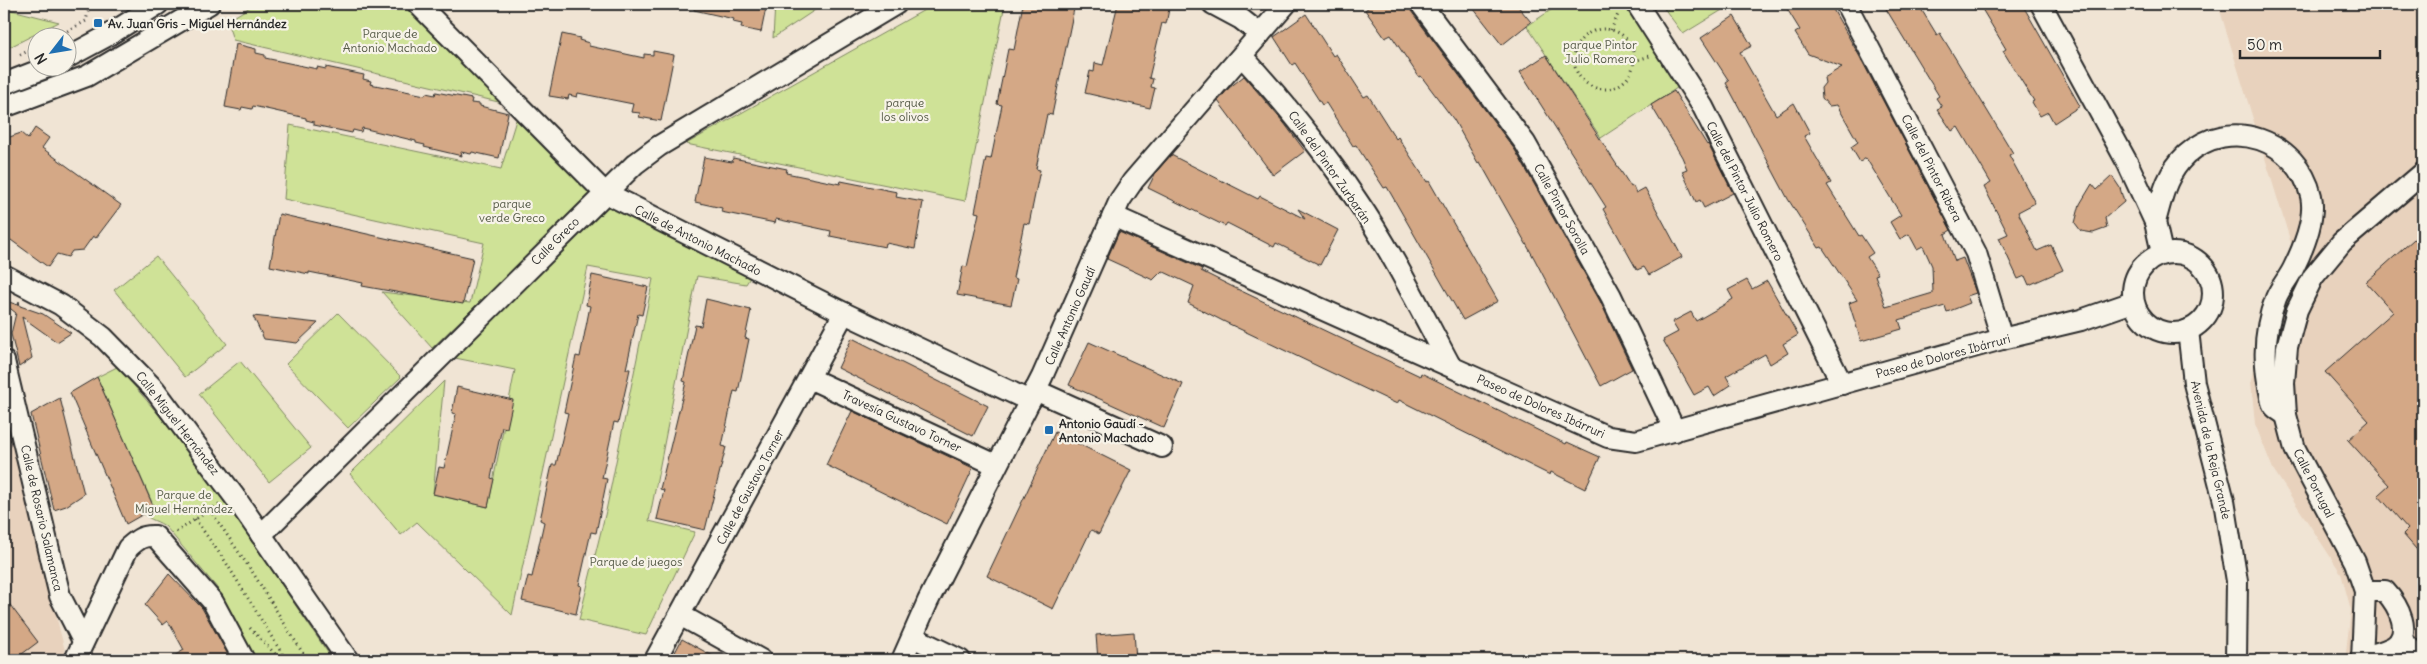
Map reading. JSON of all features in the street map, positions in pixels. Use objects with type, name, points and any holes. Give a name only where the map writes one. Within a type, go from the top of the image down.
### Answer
[{"type":"street","points":[[78,52],[158,4]]},
{"type":"street","points":[[4,107],[87,76],[209,4]]},
{"type":"street","name":"Calle de Antonio Machado","points":[[418,4],[604,192],[844,313],[1033,396],[1162,447]]},
{"type":"street","name":"Calle Greco","points":[[261,535],[604,192],[659,146],[896,4]]},
{"type":"street","points":[[1213,4],[1240,19],[1260,34]]},
{"type":"street","name":"Calle Antonio Gaudí","points":[[902,660],[928,601],[1033,396],[1120,200],[1132,181],[1286,4]]},
{"type":"street","name":"Calle Pintor Sorolla","points":[[1421,4],[1525,143],[1611,296],[1675,431]]},
{"type":"street","name":"Calle del Pintor Julio Romero","points":[[1637,4],[1703,107],[1842,384]]},
{"type":"street","name":"Calle del Pintor Ribera","points":[[1846,4],[1976,253],[2002,339]]},
{"type":"street","points":[[2041,4],[2128,164],[2155,222],[2162,253]]},
{"type":"street","name":"Calle del Pintor Zurbarán","points":[[1242,56],[1290,109],[1357,199],[1403,276],[1450,365]]},
{"type":"street","points":[[4,84],[28,75]]},
{"type":"street","points":[[2155,222],[2165,184],[2175,168],[2203,142],[2224,134],[2245,134],[2267,142],[2285,153],[2301,173],[2311,197],[2311,221],[2293,268],[2276,298],[2266,336],[2264,369],[2273,405],[2286,415]]},
{"type":"street","name":"Calle Portugal","points":[[2362,659],[2365,590],[2355,562],[2295,449],[2286,415],[2284,383],[2287,347],[2297,310],[2313,277],[2342,242],[2423,173]]},
{"type":"street","name":"Paseo de Dolores Ibárruri","points":[[1114,216],[1608,437],[1636,441],[2002,339],[2082,320],[2133,302]]},
{"type":"street","points":[[2162,253],[2186,255],[2196,261],[2206,271],[2211,281],[2211,303],[2205,316],[2188,330],[2165,332],[2154,328],[2143,320],[2133,302],[2133,287],[2137,274],[2144,265],[2162,253]]},
{"type":"street","name":"Calle Miguel Hernández","points":[[4,276],[61,305],[103,337],[155,390],[237,500],[348,660]]},
{"type":"street","name":"Calle de Gustavo Torner","points":[[655,660],[844,313]]},
{"type":"street","name":"Avenida de la Reja Grande","points":[[2188,330],[2194,383],[2224,501],[2237,581],[2236,660]]},
{"type":"street","name":"Calle de Rosario Salamanca","points":[[4,361],[9,406],[60,596],[83,641]]},
{"type":"street","name":"Travesía Gustavo Torner","points":[[809,378],[996,465]]},
{"type":"street","points":[[75,660],[128,548],[138,538],[155,539],[214,602],[244,660]]},
{"type":"street","points":[[2362,659],[2394,646],[2401,639],[2401,614],[2396,603],[2386,591],[2365,590]]},
{"type":"street","points":[[680,615],[761,660]]},
{"type":"street","points":[[913,637],[960,660]]},
{"type":"street","points":[[2401,639],[2422,660]]},
{"type":"path","points":[[72,28],[86,20],[90,4]]},
{"type":"path","points":[[1611,30],[1623,4]]},
{"type":"path","points":[[1664,9],[1670,4]]},
{"type":"path","points":[[1598,29],[1611,30],[1625,37],[1631,45],[1634,61],[1630,74],[1623,82],[1614,87],[1604,89],[1594,88],[1578,75],[1573,56],[1581,38],[1598,29]]},
{"type":"path","points":[[1634,61],[1655,55]]},
{"type":"path","points":[[155,539],[169,535],[223,502],[237,500]]},
{"type":"path","points":[[210,510],[253,573],[307,660]]},
{"type":"path","points":[[195,519],[225,561],[286,660]]},
{"type":"shaded area","points":[[2218,4],[2423,4],[2423,660],[2345,660],[2351,610],[2341,573],[2273,469],[2255,424],[2251,381],[2265,309],[2294,253]]},
{"type":"shaded area","points":[[10,432],[67,660],[4,660],[4,437]]},
{"type":"green space","name":"Parque de Antonio Machado","points":[[255,4],[406,4],[507,104],[233,40],[227,21]]},
{"type":"green space","points":[[775,4],[824,4],[773,38]]},
{"type":"green space","name":"parque los olivos","points":[[935,4],[1005,4],[965,201],[686,144]]},
{"type":"green space","name":"parque Pintor Julio Romero","points":[[1560,4],[1626,4],[1680,86],[1601,138],[1527,26]]},
{"type":"green space","points":[[1661,4],[1732,4],[1683,34]]},
{"type":"green space","points":[[4,8],[59,22],[47,28],[28,28],[28,38],[4,50]]},
{"type":"green space","name":"parque verde Greco","points":[[516,120],[594,191],[432,348],[382,292],[470,303],[484,243],[284,199],[290,125],[501,169]]},
{"type":"green space","name":"Parque de juegos","points":[[605,202],[751,276],[746,284],[697,276],[649,521],[695,532],[646,635],[579,620],[606,511],[653,279],[588,267],[512,615],[417,522],[401,535],[350,474],[444,381],[433,494],[488,507],[515,370],[450,357]]},
{"type":"green space","points":[[156,256],[227,344],[185,377],[114,290]]},
{"type":"green space","points":[[338,313],[401,377],[348,428],[286,364]]},
{"type":"green space","points":[[240,361],[311,448],[269,482],[199,394]]},
{"type":"green space","name":"Parque de Miguel Hernández","points":[[117,367],[176,436],[203,472],[333,660],[256,660],[218,589],[166,527],[144,514],[154,507],[97,377]]},
{"type":"building","points":[[695,4],[746,4],[766,8],[761,32],[741,28],[742,24],[733,22],[734,19],[694,10]]},
{"type":"building","points":[[1023,4],[1075,4],[1052,115],[1047,114],[1036,169],[1040,170],[1029,224],[1024,223],[1013,278],[1017,279],[1011,305],[957,295],[963,266],[967,267],[979,213],[975,212],[986,158],[991,159],[1002,105],[997,104],[1008,49],[1014,50]]},
{"type":"building","points":[[1118,4],[1170,4],[1166,24],[1162,23],[1149,78],[1153,79],[1151,87],[1155,88],[1150,108],[1085,93],[1090,71],[1094,72],[1095,63],[1103,65]]},
{"type":"building","points":[[1373,4],[1409,4],[1411,11],[1515,150],[1600,301],[1632,369],[1601,386],[1534,258],[1480,162],[1478,163],[1454,120],[1421,76],[1419,77],[1391,35],[1385,38],[1365,10]]},
{"type":"building","points":[[1470,4],[1516,4],[1531,22],[1502,45]]},
{"type":"building","points":[[1784,4],[1830,4],[1951,230],[1945,234],[1955,261],[1963,258],[1976,293],[1967,296],[1970,303],[1947,312],[1945,306],[1899,320],[1902,329],[1861,341],[1849,303],[1857,300],[1822,247],[1819,248],[1788,199],[1726,83],[1729,81],[1701,38],[1734,16],[1752,46],[1740,52],[1776,115],[1794,103],[1810,133],[1804,136],[1831,183],[1827,185],[1859,236],[1861,235],[1873,253],[1867,257],[1878,274],[1875,275],[1886,307],[1933,293],[1932,266],[1923,246],[1917,249],[1909,234],[1900,239],[1890,222],[1901,215],[1866,158],[1860,162],[1851,147],[1858,142],[1837,105],[1829,106],[1822,98],[1821,88],[1825,83],[1824,78],[1842,67],[1808,54],[1795,33],[1800,30]]},
{"type":"building","points":[[1883,4],[1918,4],[1937,35],[1940,33],[2013,153],[2009,155],[2035,203],[2018,212],[2037,251],[2051,245],[2063,270],[2029,285],[2025,276],[2018,279],[1999,238],[2008,234],[1984,187],[1991,183],[1958,127],[1952,131],[1937,109],[1942,107],[1936,98],[1939,96]]},
{"type":"building","points":[[1979,4],[2022,4],[2080,106],[2054,123],[2048,112],[2040,116],[2032,102],[2034,101],[2003,51],[2006,49]]},
{"type":"building","points":[[1306,14],[1333,56],[1336,54],[1364,97],[1368,95],[1396,139],[1398,137],[1427,182],[1429,181],[1498,301],[1463,320],[1387,187],[1384,188],[1356,145],[1353,146],[1326,103],[1322,105],[1295,63],[1292,65],[1274,37]]},
{"type":"building","points":[[562,34],[580,38],[579,40],[589,43],[589,46],[644,58],[644,54],[653,55],[653,51],[674,55],[661,121],[639,117],[640,113],[631,112],[633,104],[578,93],[577,97],[569,95],[568,99],[549,96]]},
{"type":"building","points":[[236,44],[256,49],[256,53],[265,55],[265,58],[317,69],[317,67],[326,69],[326,67],[364,75],[363,79],[371,81],[370,84],[425,95],[426,93],[435,95],[436,92],[472,99],[471,103],[508,113],[499,158],[472,152],[471,154],[461,152],[462,156],[424,147],[425,145],[416,143],[416,141],[362,128],[361,132],[353,130],[352,133],[314,125],[314,122],[306,120],[306,118],[253,106],[252,109],[242,107],[241,110],[225,107]]},
{"type":"building","points":[[1546,55],[1631,187],[1633,186],[1636,193],[1645,188],[1682,257],[1649,275],[1644,267],[1637,270],[1603,209],[1606,207],[1520,72]]},
{"type":"building","points":[[1244,76],[1305,151],[1273,175],[1218,101],[1229,88]]},
{"type":"building","points":[[1674,91],[1708,144],[1733,193],[1704,208],[1700,200],[1696,202],[1682,171],[1687,169],[1682,157],[1651,105]]},
{"type":"building","points":[[35,128],[49,138],[42,148],[121,205],[96,238],[93,236],[83,250],[72,251],[68,257],[57,254],[48,267],[4,235],[4,139],[21,133],[28,139]]},
{"type":"building","points":[[1171,155],[1258,199],[1260,196],[1305,219],[1298,209],[1338,230],[1320,265],[1276,243],[1274,247],[1227,223],[1225,226],[1148,188],[1156,172]]},
{"type":"building","points":[[704,157],[732,162],[733,158],[787,169],[786,173],[840,184],[841,181],[897,192],[896,197],[923,202],[915,249],[886,243],[885,247],[830,236],[831,231],[776,219],[775,223],[721,212],[722,208],[695,202]]},
{"type":"building","points":[[2112,176],[2120,188],[2124,202],[2105,218],[2107,228],[2093,233],[2081,231],[2075,223],[2080,204],[2092,184],[2097,190]]},
{"type":"building","points":[[279,214],[473,258],[463,304],[362,286],[363,283],[270,266]]},
{"type":"building","points":[[2423,231],[2423,557],[2403,534],[2408,529],[2378,495],[2389,485],[2348,440],[2369,421],[2325,372],[2393,312],[2366,282]]},
{"type":"building","points":[[1119,232],[1202,269],[1201,271],[1235,288],[1420,376],[1421,373],[1566,444],[1567,442],[1600,457],[1585,489],[1551,472],[1550,475],[1399,400],[1397,404],[1188,303],[1194,286],[1162,271],[1153,280],[1107,259]]},
{"type":"building","points":[[592,275],[648,287],[642,315],[638,314],[626,369],[630,369],[618,423],[614,422],[602,478],[607,479],[596,533],[591,532],[579,585],[582,586],[576,614],[522,601],[528,576],[532,577],[544,522],[540,520],[552,465],[556,465],[568,413],[564,412],[576,356],[580,357],[590,306],[586,305]]},
{"type":"building","points":[[1747,280],[1752,289],[1767,281],[1798,335],[1783,344],[1788,353],[1770,364],[1765,354],[1726,376],[1731,385],[1714,396],[1709,387],[1694,395],[1663,340],[1678,332],[1672,322],[1691,312],[1696,321],[1733,299],[1728,290]]},
{"type":"building","points":[[706,299],[751,310],[745,338],[749,339],[738,392],[734,391],[722,446],[726,447],[705,530],[657,519],[664,490],[660,489],[686,382],[683,381],[695,325],[701,326]]},
{"type":"building","points":[[19,301],[20,306],[43,314],[71,333],[57,342],[22,317],[32,358],[19,367],[11,334],[16,313],[7,306],[9,302],[18,305]]},
{"type":"building","points":[[253,316],[318,323],[297,343],[264,339]]},
{"type":"building","points":[[852,338],[988,406],[973,436],[838,368]]},
{"type":"building","points":[[1089,342],[1183,384],[1164,428],[1069,385]]},
{"type":"building","points":[[97,377],[154,508],[126,524],[70,393]]},
{"type":"building","points":[[457,387],[513,400],[507,428],[502,427],[491,478],[494,479],[488,507],[433,494],[439,467],[444,468],[456,414],[452,413]]},
{"type":"building","points":[[60,398],[84,494],[66,506],[54,510],[31,414]]},
{"type":"building","points":[[852,411],[973,468],[947,524],[826,465]]},
{"type":"building","points":[[1055,432],[1131,470],[1099,534],[1091,530],[1053,609],[987,576]]},
{"type":"building","points":[[169,574],[202,608],[231,660],[167,660],[184,650],[168,621],[163,625],[145,605]]},
{"type":"building","points":[[4,597],[38,642],[14,660],[4,660]]},
{"type":"building","points":[[1134,632],[1136,660],[1098,660],[1096,635]]},
{"type":"building","points":[[682,639],[720,660],[671,660]]},
{"type":"place","name":"Av. Juan Gris - Miguel Hernández","points":[[98,23]]},
{"type":"place","name":"Antonio Gaudí - Antonio Machado","points":[[1049,430]]}]
